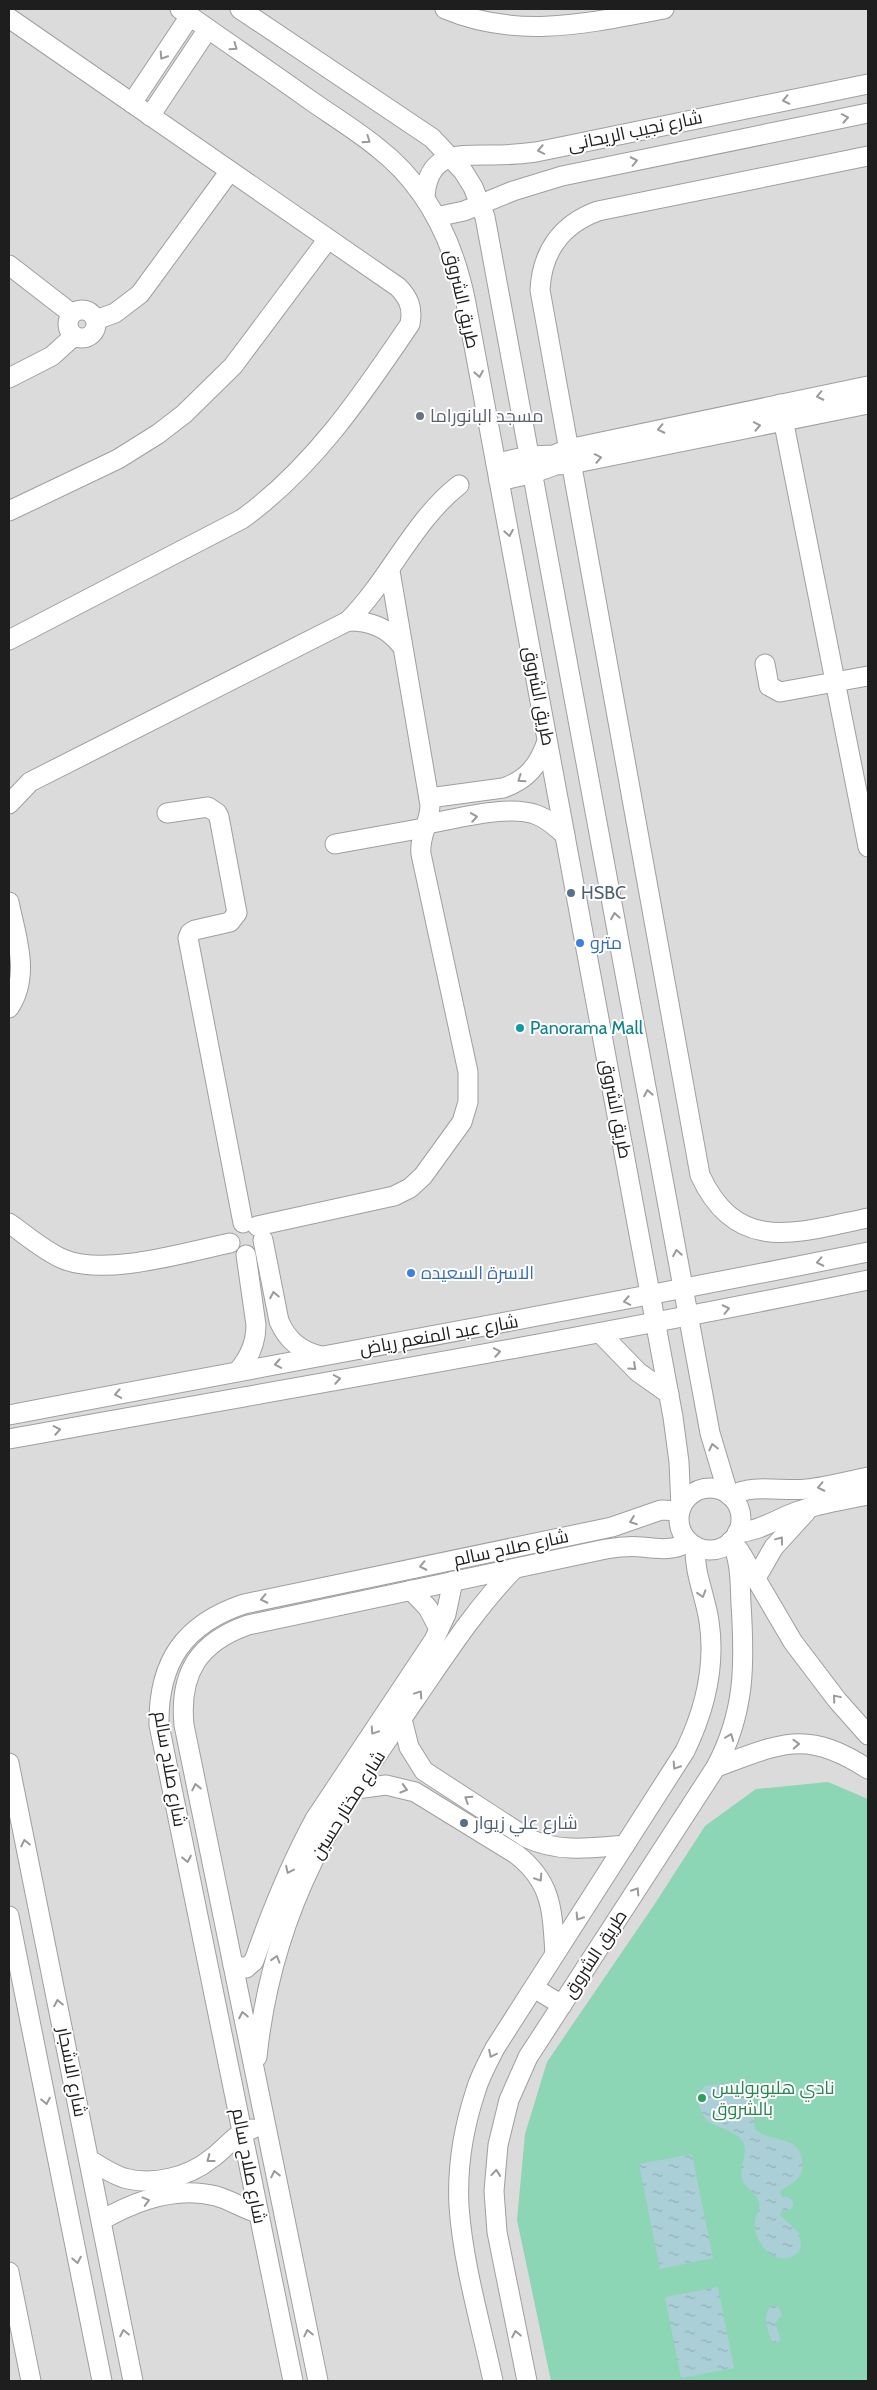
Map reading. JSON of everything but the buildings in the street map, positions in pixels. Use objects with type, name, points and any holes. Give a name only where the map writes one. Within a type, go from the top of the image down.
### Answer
[{"type":"street","name":"طريق الشروق","points":[[240,9],[421,130],[452,156],[473,187],[481,204],[491,244],[532,464],[710,1433],[729,1495]]},
{"type":"street","points":[[445,9],[462,16],[504,26],[547,28],[661,9]]},
{"type":"street","name":"طريق الشروق","points":[[185,12],[379,148],[411,180],[425,198],[449,242],[460,275],[669,1394],[679,1462],[680,1510]]},
{"type":"street","points":[[132,103],[185,12]]},
{"type":"street","points":[[9,18],[398,287],[404,292],[411,307],[410,324],[345,418],[276,492],[242,519],[9,640]]},
{"type":"street","points":[[150,116],[208,29]]},
{"type":"street","name":"شارع نجيب الريحانى","points":[[452,156],[462,154],[520,154],[868,84]]},
{"type":"street","points":[[810,95],[818,124]]},
{"type":"street","name":"شارع نجيب الريحانى","points":[[436,217],[455,214],[529,185],[598,169],[868,114]]},
{"type":"street","points":[[590,140],[598,169]]},
{"type":"street","points":[[425,198],[425,190],[432,173],[444,160],[452,156]]},
{"type":"street","points":[[868,156],[598,211],[580,219],[564,230],[555,240],[544,264],[540,290],[700,1175],[717,1204],[743,1224],[758,1231],[792,1234],[868,1218]]},
{"type":"street","points":[[96,320],[115,313],[140,294],[230,171]]},
{"type":"street","points":[[9,511],[118,459],[158,434],[184,414],[232,366],[328,239]]},
{"type":"street","points":[[9,265],[71,314]]},
{"type":"street","points":[[83,309],[91,312],[96,320],[96,328],[88,336],[81,338],[74,336],[67,325],[71,314],[83,309]]},
{"type":"street","points":[[9,378],[52,356],[74,336]]},
{"type":"street","points":[[781,413],[868,386]]},
{"type":"street","points":[[497,472],[532,464],[554,455],[570,456],[781,413],[868,404]]},
{"type":"street","points":[[781,413],[868,847]]},
{"type":"street","points":[[9,804],[30,782],[348,621],[370,597],[436,507],[460,485]]},
{"type":"street","points":[[254,1229],[260,1249],[246,1255],[236,1252],[230,1243],[234,1228],[254,1229],[402,1193],[423,1176],[462,1122],[468,1102],[468,1072],[421,854],[420,841],[430,811],[429,798],[401,645],[390,571]]},
{"type":"street","points":[[348,621],[359,621],[378,626],[395,637],[401,645]]},
{"type":"street","points":[[765,664],[769,686],[776,691],[784,692],[868,676]]},
{"type":"street","points":[[429,798],[503,788],[514,784],[532,771],[539,761],[547,740]]},
{"type":"street","points":[[167,813],[203,807],[208,807],[217,813],[237,913],[233,920],[195,930],[190,933],[188,938],[254,1229],[279,1321],[295,1344],[311,1354],[321,1356]]},
{"type":"street","points":[[334,844],[515,811],[526,812],[547,820],[565,835]]},
{"type":"street","points":[[9,902],[22,972],[16,994],[9,1008]]},
{"type":"street","points":[[9,1223],[51,1253],[76,1264],[90,1266],[117,1265],[230,1243]]},
{"type":"street","name":"شارع عبد المنعم رياض","points":[[9,1415],[230,1372],[684,1290],[868,1252]]},
{"type":"street","points":[[228,1399],[230,1372],[250,1354],[256,1335],[246,1255]]},
{"type":"street","name":"شارع عبد المنعم رياض","points":[[9,1439],[388,1370],[656,1324],[868,1280]]},
{"type":"street","points":[[601,1334],[638,1372],[669,1394]]},
{"type":"street","points":[[383,1345],[388,1370]]},
{"type":"street","points":[[729,1495],[752,1488],[778,1490],[810,1489],[868,1477]]},
{"type":"street","points":[[843,1753],[848,1739],[865,1731],[831,1693],[798,1650],[773,1611],[734,1538],[740,1513],[729,1495],[710,1488],[700,1489],[685,1500],[680,1510],[680,1528],[692,1544],[714,1549],[734,1538],[811,1507],[868,1495]]},
{"type":"street","points":[[756,1578],[785,1533],[811,1507]]},
{"type":"street","name":"شارع صلاح سالم","points":[[293,2381],[159,1725],[159,1702],[163,1679],[176,1652],[185,1639],[202,1623],[222,1611],[244,1604],[612,1527],[660,1510],[680,1510]]},
{"type":"street","name":"طريق الشروق","points":[[527,2381],[497,2232],[494,2191],[498,2145],[509,2100],[528,2057],[716,1767],[736,1720],[744,1672],[739,1568],[734,1538]]},
{"type":"street","name":"طريق الشروق","points":[[493,2381],[462,2236],[459,2204],[461,2156],[466,2124],[476,2088],[495,2048],[685,1751],[697,1727],[705,1701],[711,1648],[709,1621],[696,1570],[692,1544]]},
{"type":"street","name":"شارع صلاح سالم","points":[[318,2381],[184,1725],[182,1703],[184,1688],[195,1661],[209,1644],[228,1632],[248,1625],[612,1548],[630,1546],[664,1550],[692,1544]]},
{"type":"street","name":"شارع مختار حسين","points":[[255,2075],[265,2002],[284,1930],[313,1861],[356,1789],[481,1604],[514,1569]]},
{"type":"street","name":"شارع مختار حسين","points":[[233,1965],[246,1968],[254,1961],[283,1882],[315,1819],[440,1629],[446,1614],[452,1581]]},
{"type":"street","points":[[411,1590],[428,1608],[440,1629]]},
{"type":"street","points":[[402,1720],[409,1747],[424,1770],[527,1838],[541,1844],[570,1850],[625,1845]]},
{"type":"street","points":[[716,1767],[778,1745],[795,1743],[828,1747],[843,1753],[868,1769]]},
{"type":"street","name":"شارع الاشجار","points":[[9,1762],[133,2381]]},
{"type":"street","points":[[356,1789],[386,1785],[415,1792],[516,1854],[540,1878],[547,1892],[551,1908],[555,1954]]},
{"type":"street","name":"شارع الاشجار","points":[[9,1916],[102,2381]]},
{"type":"street","points":[[534,1988],[562,2005]]},
{"type":"street","points":[[38,2063],[69,2057]]},
{"type":"street","points":[[90,2160],[106,2171],[125,2178],[144,2180],[177,2177],[211,2159],[242,2132],[266,2128]]},
{"type":"street","points":[[102,2220],[132,2205],[181,2192],[218,2196],[249,2211],[258,2213]]},
{"type":"street","points":[[9,2272],[13,2307],[31,2381]]},
{"type":"shaded area","points":[[9,9],[868,9],[868,2381],[9,2381]]},
{"type":"green space","name":"نادي هليوبوليس بالشروق","points":[[828,1782],[868,1799],[868,2381],[551,2381],[517,2220],[525,2134],[547,2062],[654,1905],[705,1826],[756,1789]]},
{"type":"water","points":[[722,2084],[747,2100],[753,2112],[755,2129],[768,2136],[790,2142],[800,2152],[802,2160],[801,2174],[780,2192],[782,2197],[787,2197],[793,2201],[793,2206],[789,2210],[782,2211],[780,2215],[800,2234],[801,2246],[793,2257],[779,2258],[774,2256],[761,2244],[756,2235],[755,2226],[759,2202],[745,2185],[741,2174],[745,2152],[744,2144],[735,2134],[711,2123],[701,2111],[698,2094],[705,2086]]},
{"type":"water","points":[[692,2154],[713,2258],[660,2269],[639,2164]]},
{"type":"water","points":[[718,2287],[734,2368],[681,2378],[665,2297]]},
{"type":"water","points":[[771,2306],[778,2307],[782,2314],[775,2324],[780,2337],[779,2342],[774,2343],[769,2335],[766,2324],[768,2310]]},
{"type":"place","name":"مسجد البانوراما","points":[[420,416]]},
{"type":"place","name":"HSBC","points":[[571,893]]},
{"type":"place","name":"مترو","points":[[580,943]]},
{"type":"place","name":"Panorama Mall","points":[[520,1028]]},
{"type":"place","name":"الاسرة السعيده","points":[[411,1273]]},
{"type":"place","name":"شارع علي زيوار","points":[[464,1823]]},
{"type":"place","name":"نادي هليوبوليس بالشروق","points":[[702,2098]]}]
